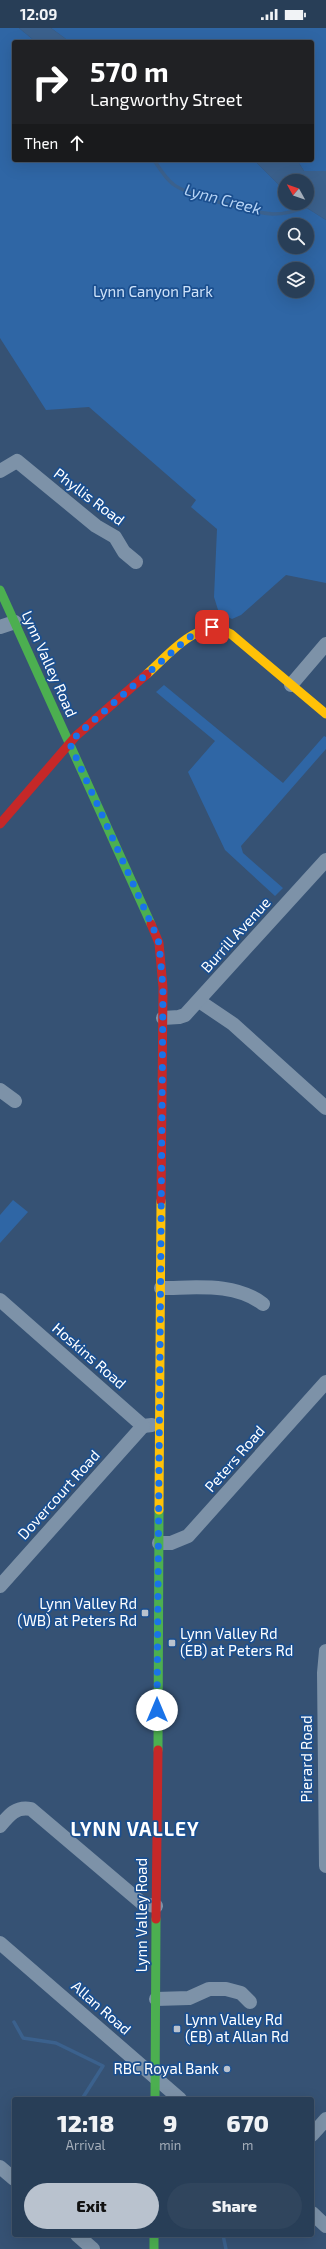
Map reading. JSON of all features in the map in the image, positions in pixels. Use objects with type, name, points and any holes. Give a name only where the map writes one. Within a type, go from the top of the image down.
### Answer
[{"type":"street","name":"Phyllis Road","points":[[0,471],[17,461],[96,526],[115,537],[124,552],[136,562]]},
{"type":"street","name":"Lynn Valley Road","points":[[0,590],[159,943],[163,988],[163,1202],[161,1288],[155,2097]]},
{"type":"street","points":[[0,627],[15,622]]},
{"type":"street","points":[[0,824],[78,734],[198,631],[210,627],[219,627],[240,640],[326,714]]},
{"type":"street","points":[[291,685],[326,644]]},
{"type":"street","name":"Burrill Avenue","points":[[163,1018],[185,1015],[326,860]]},
{"type":"street","points":[[199,1001],[232,1024],[326,1108]]},
{"type":"street","points":[[0,1090],[15,1101]]},
{"type":"street","points":[[161,1288],[239,1290],[253,1296],[263,1304]]},
{"type":"street","name":"Hoskins Road","points":[[0,1300],[143,1426]]},
{"type":"street","name":"Peters Road","points":[[159,1543],[171,1543],[188,1536],[326,1382]]},
{"type":"street","points":[[143,1426],[160,1425]]},
{"type":"street","name":"Dovercourt Road","points":[[0,1586],[143,1426]]},
{"type":"street","name":"Pierard Road","points":[[326,1651],[324,1673],[326,1866]]},
{"type":"street","points":[[0,1826],[12,1812],[24,1808],[31,1809],[142,1904],[156,1906]]},
{"type":"street","name":"Allan Road","points":[[0,1943],[178,2097]]},
{"type":"street","points":[[156,1999],[189,1998],[209,1989],[226,1989],[241,1993],[250,2002]]},
{"type":"street","points":[[314,2133],[326,2119]]},
{"type":"street","points":[[0,2167],[12,2177]]},
{"type":"street","points":[[314,2215],[326,2226]]},
{"type":"street","points":[[80,2237],[93,2249]]},
{"type":"street","points":[[154,2237],[154,2249]]},
{"type":"green space","name":"Lynn Canyon Park","points":[[0,28],[19,28],[34,40],[12,40],[12,162],[256,162],[278,184],[278,210],[310,210],[326,220],[326,583],[286,575],[241,615],[232,619],[219,613],[214,597],[217,529],[191,507],[196,500],[89,407],[46,410],[0,338]]},
{"type":"green space","points":[[51,28],[326,28],[326,171],[304,171],[298,162],[314,162],[314,40],[67,40]]},
{"type":"green space","points":[[164,685],[283,783],[324,736],[326,737],[326,749],[241,846],[243,853],[283,888],[275,896],[225,850],[188,772],[215,741],[156,692]]},
{"type":"green space","points":[[13,1200],[28,1212],[0,1243],[0,1215]]},
{"type":"shaded area","points":[[19,28],[51,28],[67,40],[34,40]]},
{"type":"shaded area","points":[[256,162],[298,162],[304,171],[326,171],[326,220],[310,210],[314,210],[314,174],[278,174],[278,184]]},
{"type":"waterway","name":"Lynn Creek","points":[[155,162],[170,182],[180,188],[206,198],[264,213],[273,214],[297,210]]},
{"type":"waterway","points":[[14,2022],[23,2038],[56,2043],[103,2066],[83,2097]]},
{"type":"waterway","points":[[223,2237],[226,2249]]},
{"type":"traffic: fast","points":[[0,590],[151,924]]},
{"type":"traffic: fast","points":[[158,1750],[159,1510]]},
{"type":"traffic: fast","points":[[155,2097],[156,1919]]},
{"type":"traffic: fast","points":[[154,2237],[154,2249]]},
{"type":"traffic: slow","points":[[147,674],[175,648],[196,633],[207,630],[219,630],[231,634],[326,714]]},
{"type":"traffic: slow","points":[[159,1510],[161,1201]]},
{"type":"traffic: jam","points":[[0,824],[76,736],[147,674]]},
{"type":"traffic: jam","points":[[151,924],[159,943],[163,988],[161,1201]]},
{"type":"traffic: jam","points":[[156,1919],[158,1750]]},
{"type":"place","name":"Lynn Valley Rd (WB) at Peters Rd","points":[[145,1613]]},
{"type":"place","name":"Lynn Valley Rd (EB) at Peters Rd","points":[[172,1643]]},
{"type":"place","name":"Lynn Valley Rd (EB) at Allan Rd","points":[[177,2029]]},
{"type":"place","name":"RBC Royal Bank","points":[[227,2069]]},
{"type":"district","name":"LYNN VALLEY","points":[[135,1829]]},
{"type":"route","points":[[157,1710],[163,1202],[162,971],[159,943],[154,930],[70,744],[78,734],[148,675],[187,639],[198,631],[212,627]]}]
